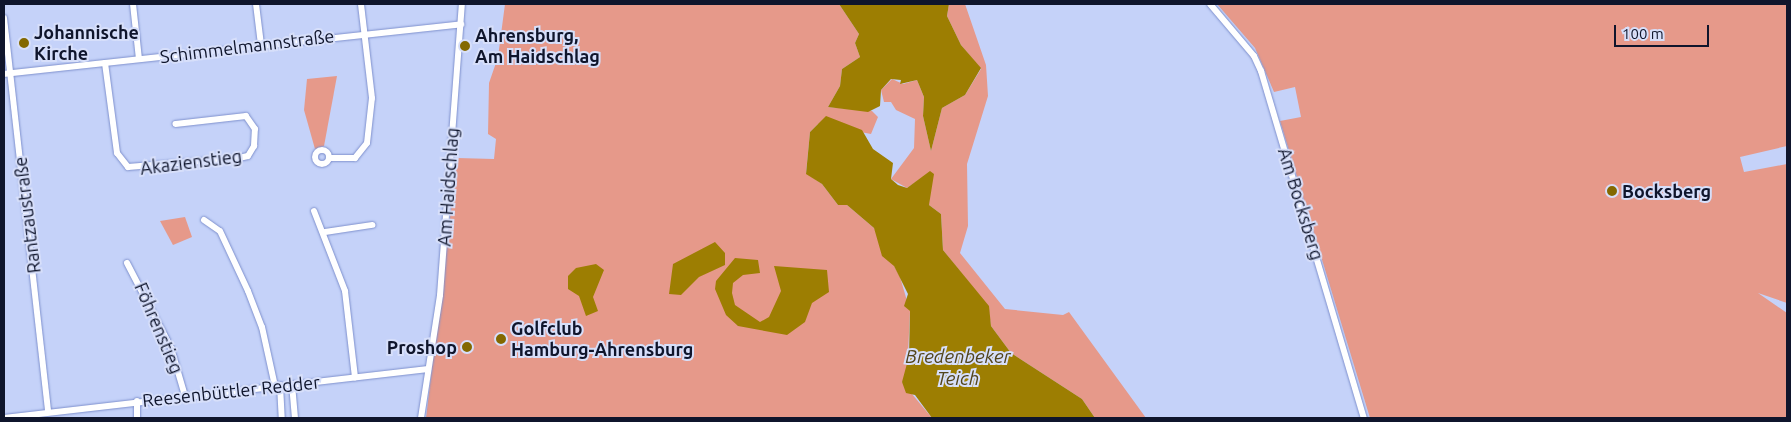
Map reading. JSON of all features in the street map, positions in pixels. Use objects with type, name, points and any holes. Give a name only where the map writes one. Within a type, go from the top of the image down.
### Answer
[{"type":"street","points":[[133,4],[139,59]]},
{"type":"street","points":[[256,4],[261,45]]},
{"type":"street","points":[[329,158],[359,156],[367,143],[372,98],[361,4]]},
{"type":"street","name":"Am Haidschlag","points":[[421,418],[440,295],[462,4]]},
{"type":"street","name":"Am Bocksberg","points":[[1210,4],[1254,56],[1261,71],[1364,418]]},
{"type":"street","name":"Rantzaustraße","points":[[4,18],[7,74],[48,412]]},
{"type":"street","name":"Schimmelmannstraße","points":[[7,74],[365,32],[461,24]]},
{"type":"street","name":"Akazienstieg","points":[[105,63],[117,153],[128,168],[239,158],[248,156],[254,146],[255,129],[246,116],[175,124]]},
{"type":"street","points":[[314,211],[325,232],[346,291],[355,377]]},
{"type":"street","points":[[204,220],[220,232],[248,291],[262,327],[277,386],[282,418]]},
{"type":"street","points":[[325,232],[372,225]]},
{"type":"street","name":"Föhrenstieg","points":[[128,263],[171,348],[185,396]]},
{"type":"street","name":"Reesenbüttler Redder","points":[[4,418],[137,401],[428,369]]},
{"type":"street","points":[[292,384],[294,418]]},
{"type":"street","points":[[137,401],[137,418]]},
{"type":"shaded area","name":"Golfclub Hamburg-Ahrensburg","points":[[505,4],[839,4],[859,34],[855,43],[860,57],[842,69],[840,86],[828,107],[872,111],[878,117],[871,134],[818,124],[810,132],[806,173],[822,184],[838,205],[847,205],[874,228],[900,277],[910,311],[907,376],[902,382],[932,418],[426,418],[457,158],[494,159],[496,139],[488,134],[489,83],[498,57]]},
{"type":"shaded area","points":[[949,4],[965,4],[986,65],[988,96],[967,164],[968,226],[960,253],[1005,309],[1063,315],[1069,312],[1146,418],[1095,418],[1082,399],[1011,353],[991,326],[988,306],[943,250],[941,214],[929,205],[930,172],[907,188],[891,179],[914,148],[915,119],[896,110],[891,102],[884,102],[881,90],[892,79],[903,84],[917,80],[924,97],[923,116],[931,151],[942,108],[965,95],[981,69],[961,45],[947,16]]},
{"type":"shaded area","points":[[1217,4],[1787,4],[1787,146],[1740,157],[1744,172],[1787,164],[1787,303],[1758,293],[1787,313],[1787,418],[1370,418],[1280,121],[1301,117],[1295,87],[1274,92],[1255,48]]},
{"type":"shaded area","points":[[337,76],[324,146],[315,149],[304,110],[307,79]]},
{"type":"shaded area","points":[[185,217],[192,237],[173,245],[160,221]]},
{"type":"water","points":[[839,4],[949,4],[947,16],[961,45],[981,68],[965,95],[942,108],[931,151],[923,116],[924,97],[917,80],[900,84],[901,80],[891,79],[881,90],[880,106],[868,112],[828,107],[840,86],[842,69],[860,57],[855,43],[859,34]]},
{"type":"water","name":"Bredenbeker Teich","points":[[826,116],[862,130],[873,149],[893,163],[891,179],[898,185],[907,188],[930,171],[934,174],[929,205],[941,214],[943,250],[989,306],[991,326],[1011,353],[1082,399],[1095,418],[932,418],[915,395],[906,393],[902,382],[909,356],[910,311],[904,306],[908,294],[894,266],[882,256],[874,228],[847,205],[838,205],[822,184],[806,174],[810,132]]},
{"type":"water","points":[[715,242],[725,253],[725,265],[699,277],[681,295],[669,294],[673,264]]},
{"type":"water","points":[[735,258],[758,260],[760,273],[743,275],[733,283],[732,293],[735,305],[760,322],[769,317],[781,291],[774,266],[827,270],[829,292],[812,303],[805,322],[787,335],[738,326],[726,315],[715,289],[716,281]]},
{"type":"water","points":[[596,264],[604,270],[593,297],[598,311],[586,316],[579,296],[568,289],[568,276],[576,268]]},
{"type":"place","name":"Johannische Kirche","points":[[24,43]]},
{"type":"place","name":"Ahrensburg, Am Haidschlag","points":[[465,46]]},
{"type":"place","name":"Bocksberg","points":[[1612,191]]},
{"type":"place","name":"Golfclub Hamburg-Ahrensburg","points":[[501,339]]},
{"type":"place","name":"Proshop","points":[[467,347]]}]
